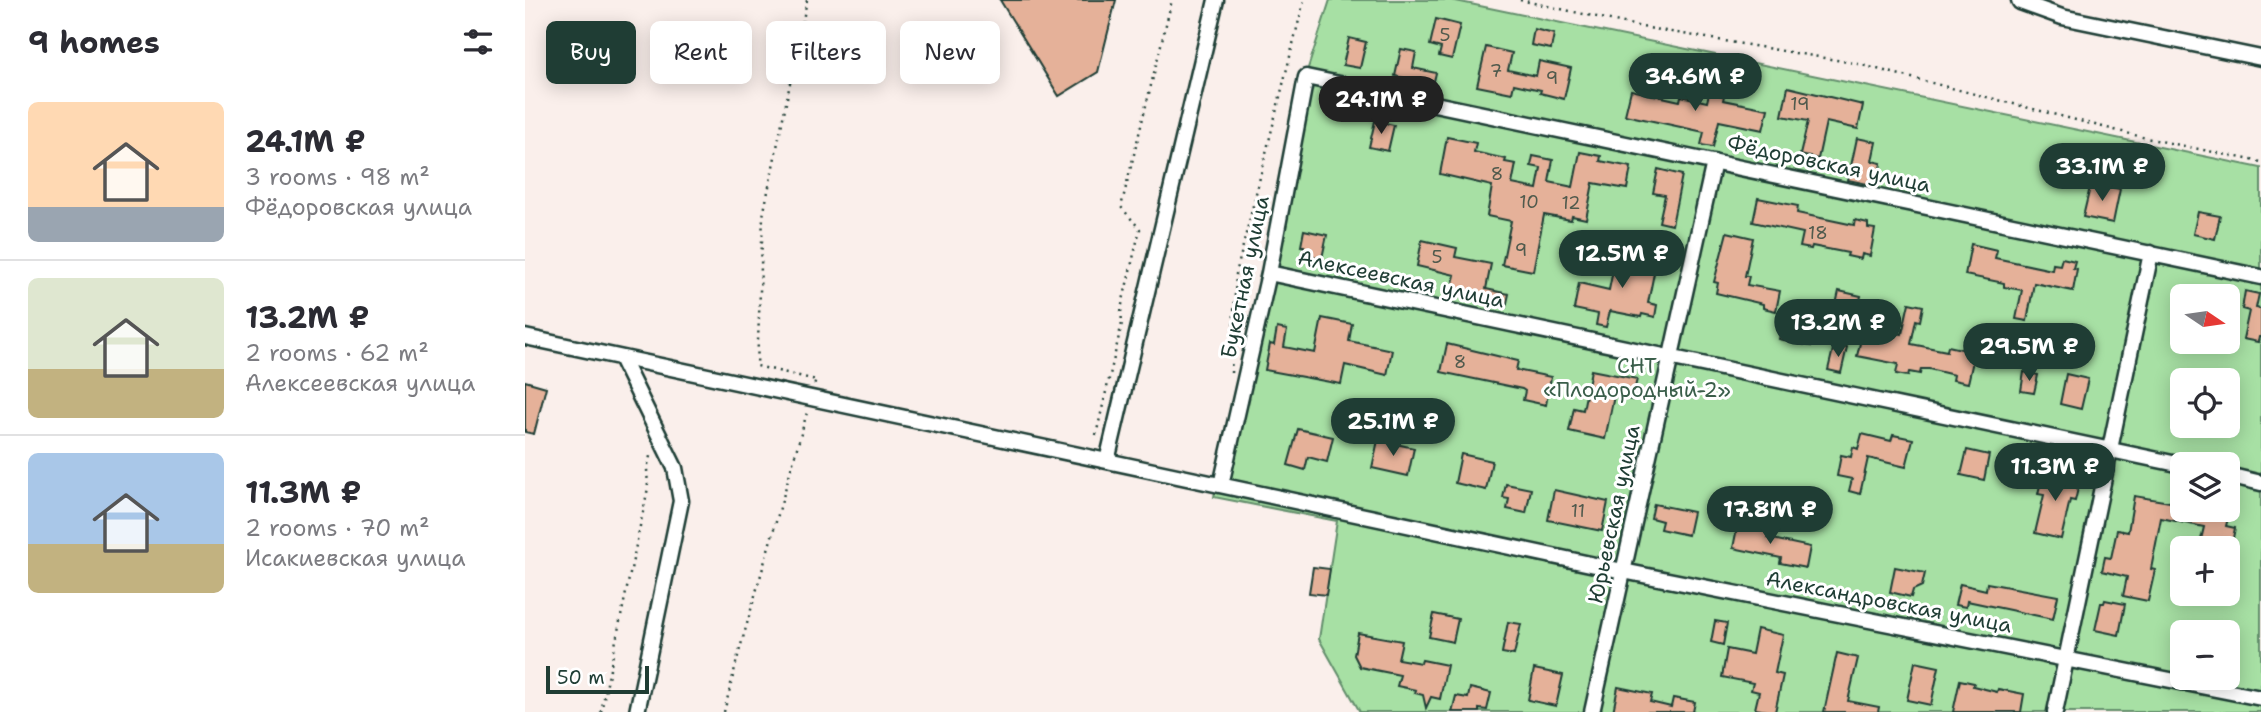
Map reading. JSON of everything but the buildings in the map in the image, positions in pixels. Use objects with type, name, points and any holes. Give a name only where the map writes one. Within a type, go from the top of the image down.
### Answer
[{"type":"street","points":[[1107,461],[1216,0]]},
{"type":"street","points":[[2019,0],[2062,17],[2261,58]]},
{"type":"street","name":"Фёдоровская улица","points":[[1305,78],[2261,277]]},
{"type":"street","name":"Букетная улица","points":[[1221,485],[1269,273],[1305,78]]},
{"type":"street","name":"Юрьевская улица","points":[[1592,712],[1714,162]]},
{"type":"street","points":[[2055,712],[2151,253]]},
{"type":"street","name":"Алексеевская улица","points":[[1269,273],[2170,462]]},
{"type":"street","name":"Александровская улица","points":[[525,338],[1623,571],[2261,698]]},
{"type":"street","points":[[621,358],[675,468],[681,501],[637,712]]},
{"type":"street","points":[[2240,478],[2261,483]]},
{"type":"path","points":[[724,712],[816,380],[757,366],[763,216],[807,0]]},
{"type":"path","points":[[1096,435],[1140,229],[1121,207],[1172,0]]},
{"type":"path","points":[[1231,377],[1236,274],[1304,0]]},
{"type":"path","points":[[1520,0],[1642,27],[1854,63],[2146,138],[2261,162]]},
{"type":"path","points":[[601,712],[648,488],[647,469],[652,445]]},
{"type":"green space","name":"СНТ «Плодородный-2»","points":[[1330,0],[1451,0],[2261,168],[2261,712],[1360,712],[1319,639],[1337,521],[1214,497],[1300,93]]}]
